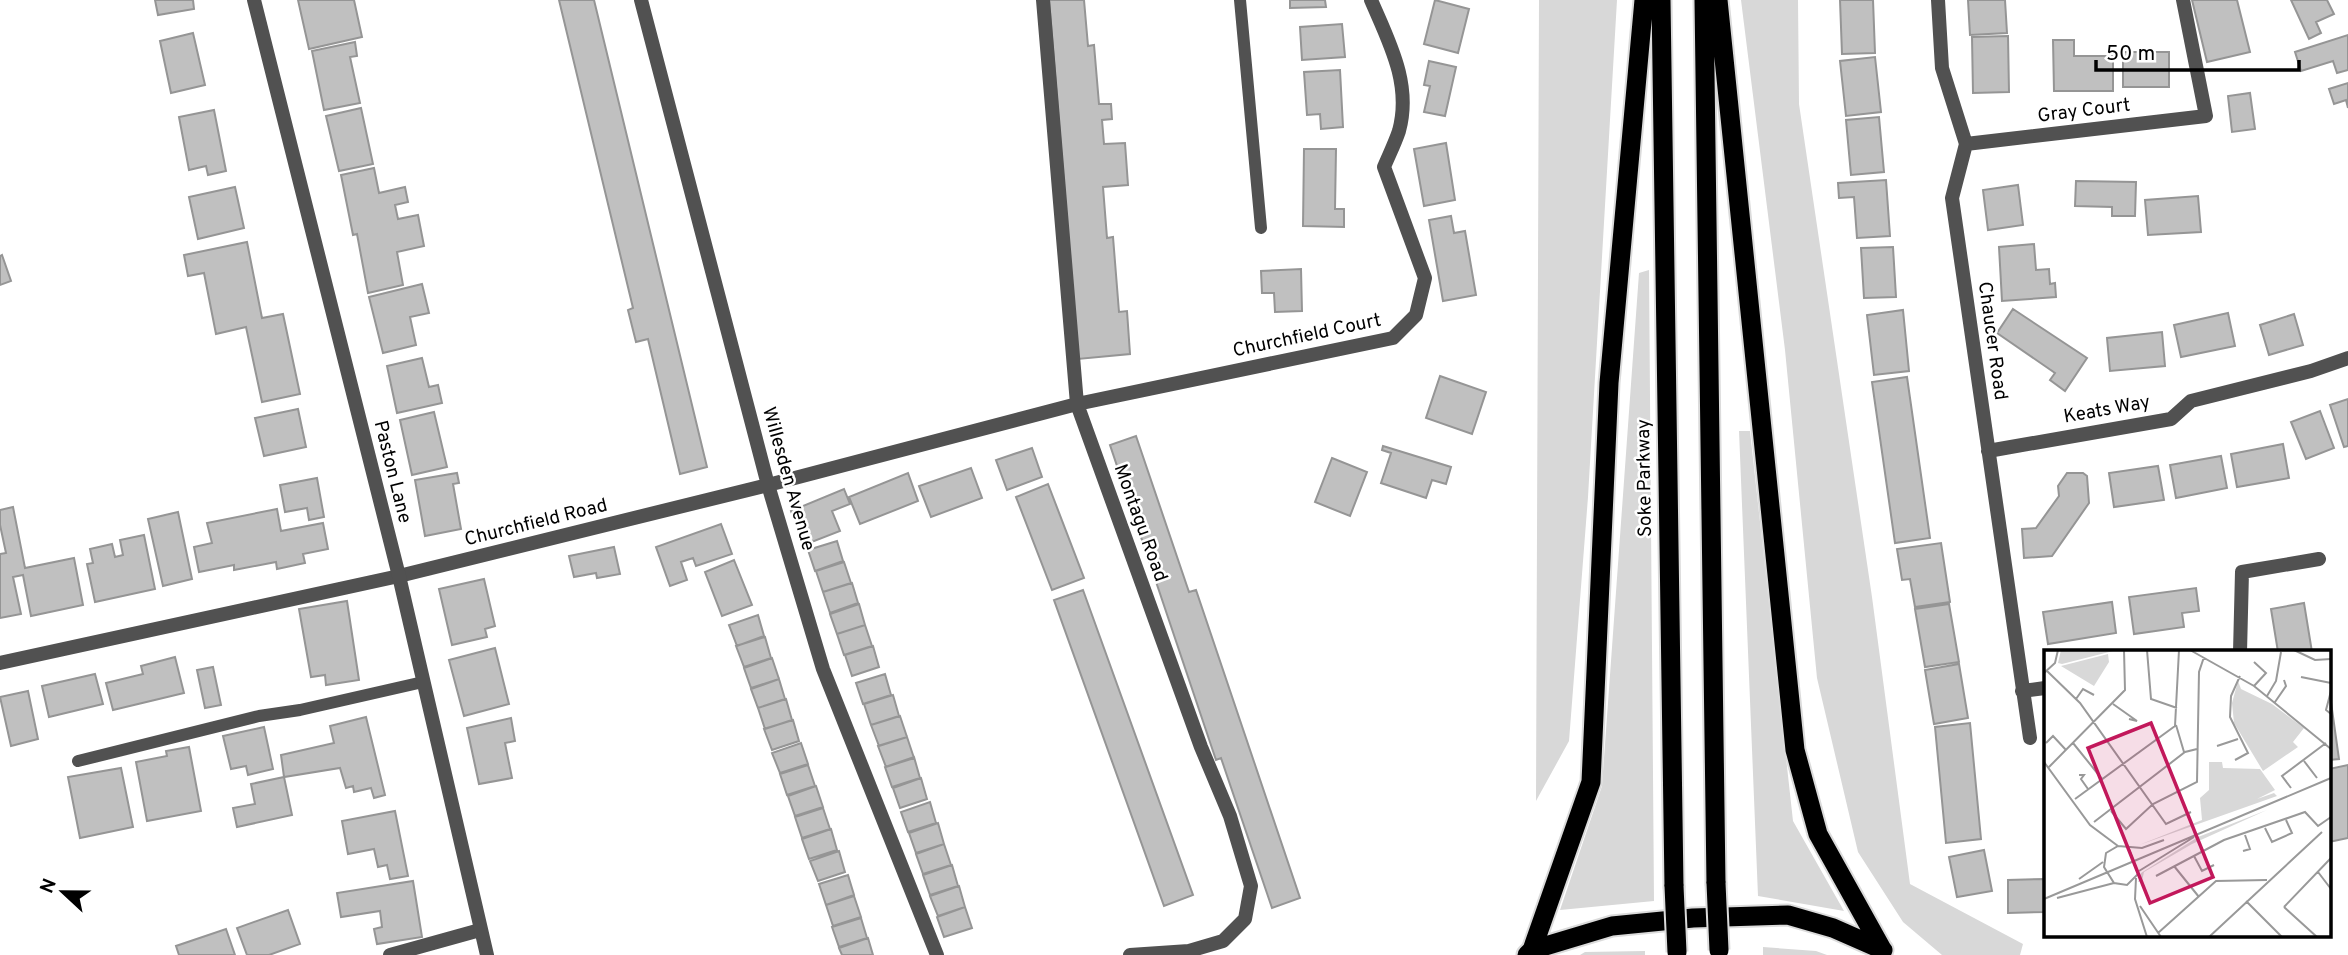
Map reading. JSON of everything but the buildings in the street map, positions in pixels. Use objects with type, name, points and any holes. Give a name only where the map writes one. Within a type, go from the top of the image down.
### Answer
[{"type":"highway","points":[[1530,952],[1591,782],[1609,383],[1644,0]]},
{"type":"highway","name":"Soke Parkway","points":[[1661,0],[1677,953]]},
{"type":"highway","points":[[1703,0],[1719,953]]},
{"type":"highway","points":[[1718,0],[1795,750],[1818,834],[1886,952]]},
{"type":"highway","points":[[1530,952],[1612,926],[1693,918],[1788,915],[1833,928],[1886,952]]},
{"type":"street","name":"Paston Lane","points":[[254,0],[398,576],[487,955]]},
{"type":"street","name":"Willesden Avenue","points":[[641,0],[768,485],[823,669],[937,955]]},
{"type":"street","name":"Montagu Road","points":[[1043,0],[1077,404],[1201,747],[1230,816],[1251,886],[1245,919],[1223,941],[1189,951],[1130,955]]},
{"type":"street","name":"Churchfield Court","points":[[1077,404],[1394,338],[1416,315],[1425,278],[1384,167],[1399,130],[1403,89],[1393,47],[1371,0]]},
{"type":"street","points":[[1938,0],[1942,68],[1966,144]]},
{"type":"street","name":"Gray Court","points":[[1966,144],[2206,116],[2183,0]]},
{"type":"street","name":"Chaucer Road","points":[[1966,144],[1952,198],[2029,738]]},
{"type":"street","name":"Keats Way","points":[[1988,451],[2171,419],[2191,401],[2311,371],[2348,358]]},
{"type":"street","name":"Churchfield Road","points":[[0,663],[398,576],[768,485],[1077,404]]},
{"type":"street","points":[[2240,650],[2242,572],[2319,559]]},
{"type":"street","points":[[2022,691],[2044,688]]},
{"type":"street","points":[[390,955],[480,930]]},
{"type":"lane","points":[[1240,0],[1261,228]]},
{"type":"lane","points":[[78,761],[259,716],[300,710],[423,682]]},
{"type":"shaded area","points":[[1539,0],[1617,0],[1588,497],[1569,741],[1536,801]]},
{"type":"shaded area","points":[[1741,0],[1798,0],[1799,104],[1872,597],[1910,884],[2023,944],[2020,955],[1942,955],[1903,922],[1858,852],[1817,678],[1785,350]]},
{"type":"shaded area","points":[[1649,270],[1654,901],[1560,910],[1602,786],[1639,273]]},
{"type":"shaded area","points":[[1739,431],[1750,431],[1793,821],[1844,911],[1758,896]]},
{"type":"shaded area","points":[[1763,947],[1816,951],[1827,955],[1763,955]]},
{"type":"shaded area","points":[[1645,951],[1645,955],[1580,955],[1585,952]]}]
